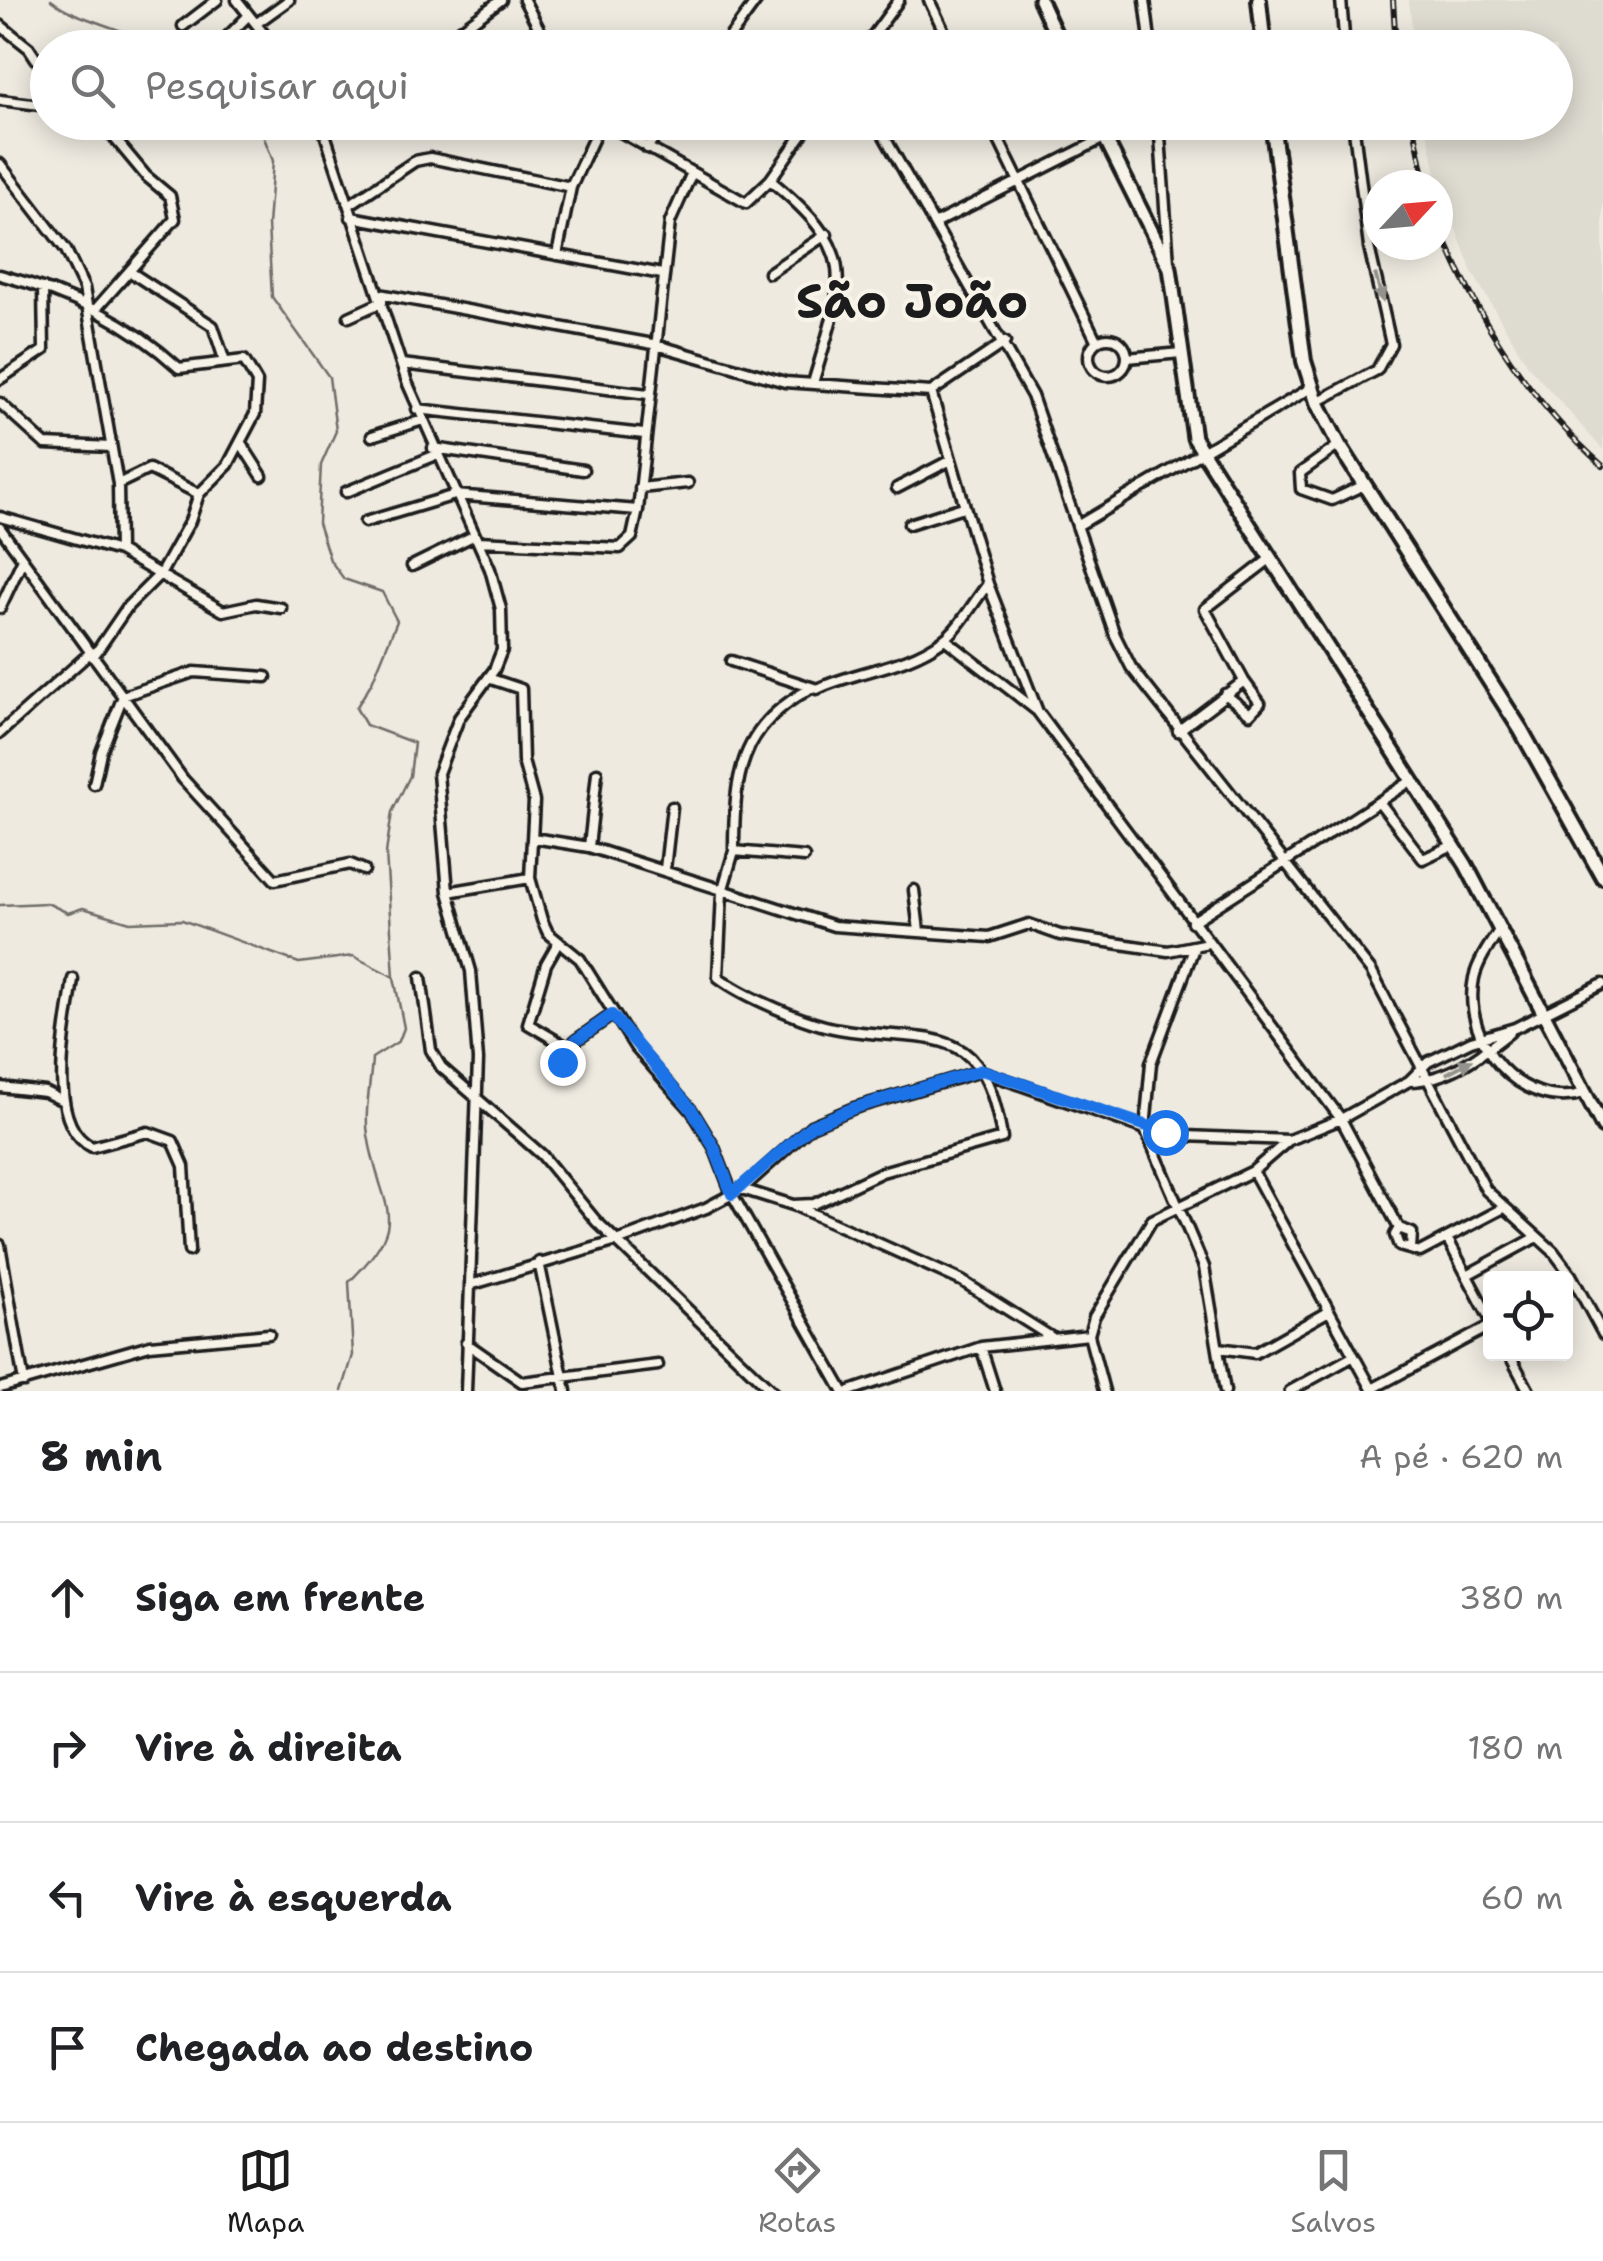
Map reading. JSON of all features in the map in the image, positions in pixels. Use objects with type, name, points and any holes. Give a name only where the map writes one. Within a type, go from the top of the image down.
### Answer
[{"type":"main road","points":[[1258,0],[1262,30]]},
{"type":"main road","points":[[1275,140],[1311,388],[1317,402],[1339,445],[1521,730],[1603,877]]},
{"type":"street","points":[[183,26],[217,0]]},
{"type":"street","points":[[237,0],[261,30]]},
{"type":"street","points":[[256,23],[289,0]]},
{"type":"street","points":[[460,30],[501,0]]},
{"type":"street","points":[[524,0],[540,30]]},
{"type":"street","points":[[735,30],[757,0]]},
{"type":"street","points":[[877,30],[899,0]]},
{"type":"street","points":[[929,0],[943,30]]},
{"type":"street","points":[[1145,0],[1148,30]]},
{"type":"street","points":[[1341,0],[1344,30]]},
{"type":"street","points":[[1040,1],[1054,30]]},
{"type":"street","points":[[234,30],[249,15]]},
{"type":"street","points":[[0,25],[30,51]]},
{"type":"street","points":[[0,100],[30,104]]},
{"type":"street","points":[[92,308],[132,273],[175,223],[172,200],[117,140]]},
{"type":"street","points":[[326,140],[417,409],[497,589],[503,628],[502,650],[488,678],[459,718],[438,773],[448,892],[473,982],[480,1106],[466,1391]]},
{"type":"street","points":[[558,254],[570,186],[593,140]]},
{"type":"street","points":[[634,140],[740,203],[753,199],[798,140]]},
{"type":"street","points":[[648,148],[654,140]]},
{"type":"street","points":[[887,140],[1005,342],[1032,396],[1115,636],[1141,682],[1371,971],[1465,1157],[1502,1209],[1572,1274],[1603,1334]]},
{"type":"street","points":[[999,140],[1097,342]]},
{"type":"street","points":[[936,223],[1020,184],[1100,140]]},
{"type":"street","points":[[1105,140],[1170,268]]},
{"type":"street","points":[[1159,140],[1188,418],[1203,452],[1502,926],[1603,1127]]},
{"type":"street","points":[[1317,402],[1377,370],[1390,344],[1368,247],[1356,140]]},
{"type":"street","points":[[349,205],[415,162],[430,158],[570,186]]},
{"type":"street","points":[[0,164],[66,250],[92,308],[118,484],[118,552]]},
{"type":"street","points":[[412,566],[476,538],[620,548],[632,537],[670,222],[691,174]]},
{"type":"street","points":[[770,180],[808,209],[828,234],[839,270],[838,296],[813,383]]},
{"type":"street","points":[[352,216],[662,274]]},
{"type":"street","points":[[769,274],[828,234]]},
{"type":"street","points":[[132,273],[213,326],[225,362]]},
{"type":"street","points":[[0,275],[92,308],[149,339],[179,368],[244,360],[257,382],[255,414],[241,444],[228,465],[199,494],[190,521],[161,573],[128,606],[92,655],[0,733]]},
{"type":"street","points":[[0,379],[44,350],[43,288]]},
{"type":"street","points":[[349,316],[381,298],[653,344],[785,382],[931,392],[1005,342]]},
{"type":"street","points":[[1097,342],[1120,342],[1127,358]]},
{"type":"street","points":[[1097,342],[1089,358],[1096,372],[1118,374],[1127,358]]},
{"type":"street","points":[[1127,358],[1181,352]]},
{"type":"street","points":[[402,364],[648,394]]},
{"type":"street","points":[[1077,526],[1311,388]]},
{"type":"street","points":[[931,392],[988,584],[1038,712],[1341,1119],[1398,1228],[1412,1234],[1411,1249]]},
{"type":"street","points":[[0,403],[45,444],[112,447]]},
{"type":"street","points":[[417,409],[644,434]]},
{"type":"street","points":[[372,436],[423,420]]},
{"type":"street","points":[[241,444],[262,476]]},
{"type":"street","points":[[1339,445],[1300,474],[1301,489],[1332,500],[1364,485]]},
{"type":"street","points":[[346,492],[434,451],[582,470]]},
{"type":"street","points":[[897,488],[949,460]]},
{"type":"street","points":[[118,484],[149,469],[199,494]]},
{"type":"street","points":[[640,488],[688,483]]},
{"type":"street","points":[[365,522],[454,495],[638,510]]},
{"type":"street","points":[[909,524],[963,507]]},
{"type":"street","points":[[0,516],[118,552],[223,611],[256,604],[281,608]]},
{"type":"street","points":[[0,528],[21,562],[183,778],[275,880],[350,864],[364,870]]},
{"type":"street","points":[[1224,694],[1250,714],[1260,703],[1205,610],[1271,558]]},
{"type":"street","points":[[0,608],[21,562]]},
{"type":"street","points":[[988,584],[945,640],[889,668],[853,672],[810,688],[774,711],[744,754],[736,792],[734,850],[722,892],[716,971],[726,982],[835,1029],[934,1037],[960,1050],[982,1070],[1145,1128],[1185,1136],[1289,1140]]},
{"type":"street","points":[[945,640],[1038,712]]},
{"type":"street","points":[[732,661],[810,688]]},
{"type":"street","points":[[94,784],[101,752],[123,696],[194,672],[266,677]]},
{"type":"street","points":[[488,678],[521,690],[521,747],[534,800],[530,878],[542,920],[558,943],[580,960],[612,1015],[692,1110],[714,1147],[732,1194],[846,1391],[981,1347],[1088,1335]]},
{"type":"street","points":[[1178,731],[1244,681]]},
{"type":"street","points":[[589,847],[597,774]]},
{"type":"street","points":[[1192,922],[1411,781]]},
{"type":"street","points":[[1380,803],[1423,859],[1453,845]]},
{"type":"street","points":[[664,869],[672,807]]},
{"type":"street","points":[[533,838],[589,847],[664,869],[822,924],[989,936],[1030,924],[1060,936],[1151,950],[1208,944]]},
{"type":"street","points":[[734,850],[804,857]]},
{"type":"street","points":[[448,892],[530,878]]},
{"type":"street","points":[[914,890],[919,931]]},
{"type":"street","points":[[1502,926],[1474,977],[1473,998],[1482,1037],[1509,1077],[1526,1088],[1565,1098],[1585,1092]]},
{"type":"street","points":[[558,943],[546,964],[528,1024],[570,1048]]},
{"type":"street","points":[[1195,947],[1150,1063],[1145,1128],[1204,1267],[1226,1391]]},
{"type":"street","points":[[420,977],[435,1060],[480,1106],[542,1155],[617,1242],[772,1391]]},
{"type":"street","points":[[73,979],[63,1046],[63,1101],[79,1137],[92,1148],[148,1132],[173,1142],[184,1166],[189,1251]]},
{"type":"street","points":[[1104,1391],[1088,1335],[1094,1316],[1152,1220],[1253,1172],[1289,1140],[1341,1119],[1409,1081],[1421,1066],[1482,1037],[1515,1028],[1603,984]]},
{"type":"street","points":[[560,1070],[570,1048],[612,1015]]},
{"type":"street","points":[[1409,1081],[1428,1081],[1488,1049],[1515,1028]]},
{"type":"street","points":[[470,1285],[617,1242],[732,1194],[811,1126],[854,1108],[982,1070]]},
{"type":"street","points":[[793,1205],[814,1204],[882,1172],[1002,1138],[982,1070]]},
{"type":"street","points":[[0,1088],[45,1092],[63,1101]]},
{"type":"street","points":[[1253,1172],[1372,1390],[1483,1326]]},
{"type":"street","points":[[742,1189],[793,1205],[962,1281],[1052,1337]]},
{"type":"street","points":[[1398,1228],[1395,1235],[1399,1246],[1420,1252],[1502,1209]]},
{"type":"street","points":[[1467,1275],[1536,1237]]},
{"type":"street","points":[[1447,1238],[1483,1308]]},
{"type":"street","points":[[0,1245],[24,1382]]},
{"type":"street","points":[[539,1262],[566,1391]]},
{"type":"street","points":[[1220,1348],[1256,1353],[1329,1311]]},
{"type":"street","points":[[0,1388],[150,1344],[269,1334]]},
{"type":"street","points":[[466,1343],[520,1381],[658,1366]]},
{"type":"street","points":[[981,1347],[996,1391]]},
{"type":"street","points":[[1290,1391],[1354,1356]]},
{"type":"street","points":[[1513,1361],[1529,1391]]},
{"type":"shaded area","points":[[1409,0],[1603,0],[1603,450],[1529,367],[1472,272],[1453,222],[1453,170],[1435,170],[1429,140],[1573,140],[1573,30],[1412,30]]},
{"type":"waterway","points":[[51,0],[119,30]]},
{"type":"waterway","points":[[265,140],[273,161],[268,225],[272,297],[329,377],[336,431],[321,465],[318,523],[330,560],[344,579],[382,592],[397,621],[372,682],[356,708],[366,725],[414,743],[410,776],[392,812],[386,853],[394,977],[404,1028],[399,1041],[372,1058],[367,1107],[368,1135],[385,1198],[387,1227],[382,1242],[349,1282],[353,1355],[342,1391]]},
{"type":"waterway","points":[[0,905],[47,903],[68,913],[83,908],[130,922],[182,920],[299,963],[353,956],[394,977]]},
{"type":"railway","points":[[1393,0],[1395,30]]},
{"type":"railway","points":[[1417,140],[1423,170]]},
{"type":"railway","points":[[1453,257],[1506,354],[1551,413],[1603,466]]},
{"type":"district","name":"São João","points":[[912,301]]},
{"type":"route","points":[[562,1062],[575,1041],[612,1015],[638,1051],[692,1110],[714,1147],[732,1194],[760,1174],[811,1126],[854,1108],[982,1070],[1076,1106],[1165,1132]]}]
